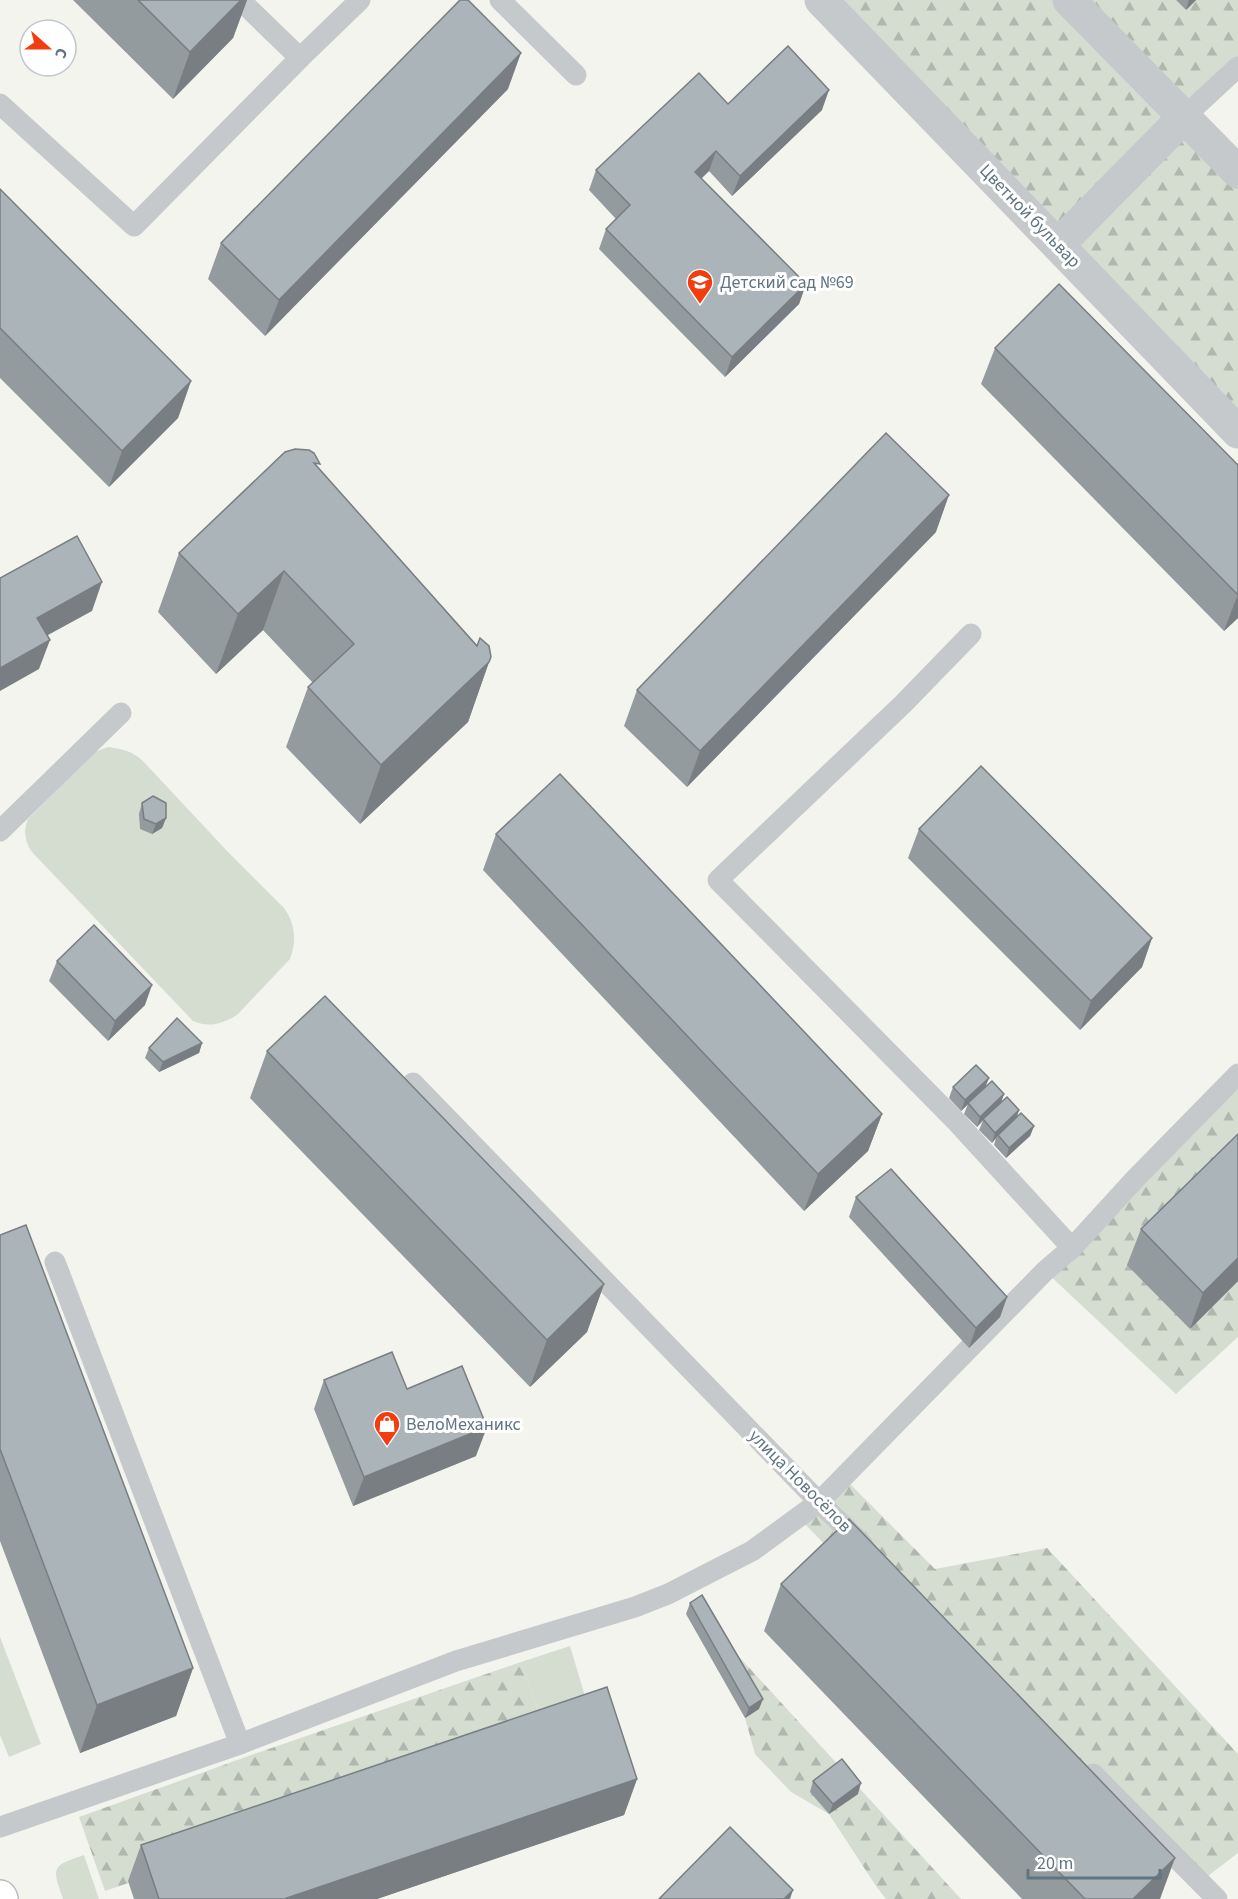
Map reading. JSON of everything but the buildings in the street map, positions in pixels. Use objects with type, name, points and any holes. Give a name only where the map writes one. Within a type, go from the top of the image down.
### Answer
[{"type":"street","name":"Цветной бульвар","points":[[821,0],[1238,432]]},
{"type":"street","points":[[1069,0],[1238,172]]},
{"type":"street","points":[[1058,245],[1184,117]]},
{"type":"lane","points":[[240,0],[300,58]]},
{"type":"lane","points":[[0,104],[134,226],[360,0]]},
{"type":"lane","points":[[500,0],[576,75]]},
{"type":"lane","points":[[1184,117],[1238,67]]},
{"type":"lane","points":[[970,634],[903,704],[718,880],[954,1119],[1072,1248]]},
{"type":"lane","points":[[0,831],[121,713]]},
{"type":"lane","points":[[0,1827],[240,1744],[456,1661],[635,1607],[668,1594],[752,1551],[819,1502],[1045,1271],[1072,1248],[1238,1074]]},
{"type":"lane","name":"улица Новосёлов","points":[[413,1083],[819,1502],[879,1560]]},
{"type":"lane","points":[[55,1262],[240,1744]]},
{"type":"lane","points":[[1079,1760],[1217,1899]]},
{"type":"green space","points":[[821,0],[1176,0],[1186,10],[1196,0],[1238,0],[1238,67],[1184,117],[1238,172],[1238,432]]},
{"type":"green space","points":[[108,747],[127,751],[143,761],[284,908],[291,920],[294,939],[290,959],[237,1015],[226,1021],[210,1025],[193,1021],[29,847],[25,831],[28,819],[95,752]]},
{"type":"green space","points":[[1238,1074],[1238,1337],[1176,1394],[1045,1271]]},
{"type":"green space","points":[[844,1478],[935,1569],[1047,1548],[1238,1754],[1238,1853],[1200,1882],[1149,1830],[1128,1854],[798,1517]]},
{"type":"green space","points":[[709,1624],[961,1899],[886,1899],[829,1814],[791,1792],[755,1754],[745,1718],[759,1709]]},
{"type":"green space","points":[[0,1637],[41,1744],[9,1757],[0,1735]]},
{"type":"green space","points":[[570,1646],[593,1723],[548,1739],[521,1662]]},
{"type":"green space","points":[[521,1662],[548,1739],[105,1891],[79,1817]]},
{"type":"green space","points":[[84,1855],[99,1899],[63,1899],[57,1880],[57,1869],[65,1862]]},
{"type":"place","name":"Детский сад №69","points":[[700,305]]},
{"type":"place","name":"ВелоМеханикс","points":[[387,1447]]}]
